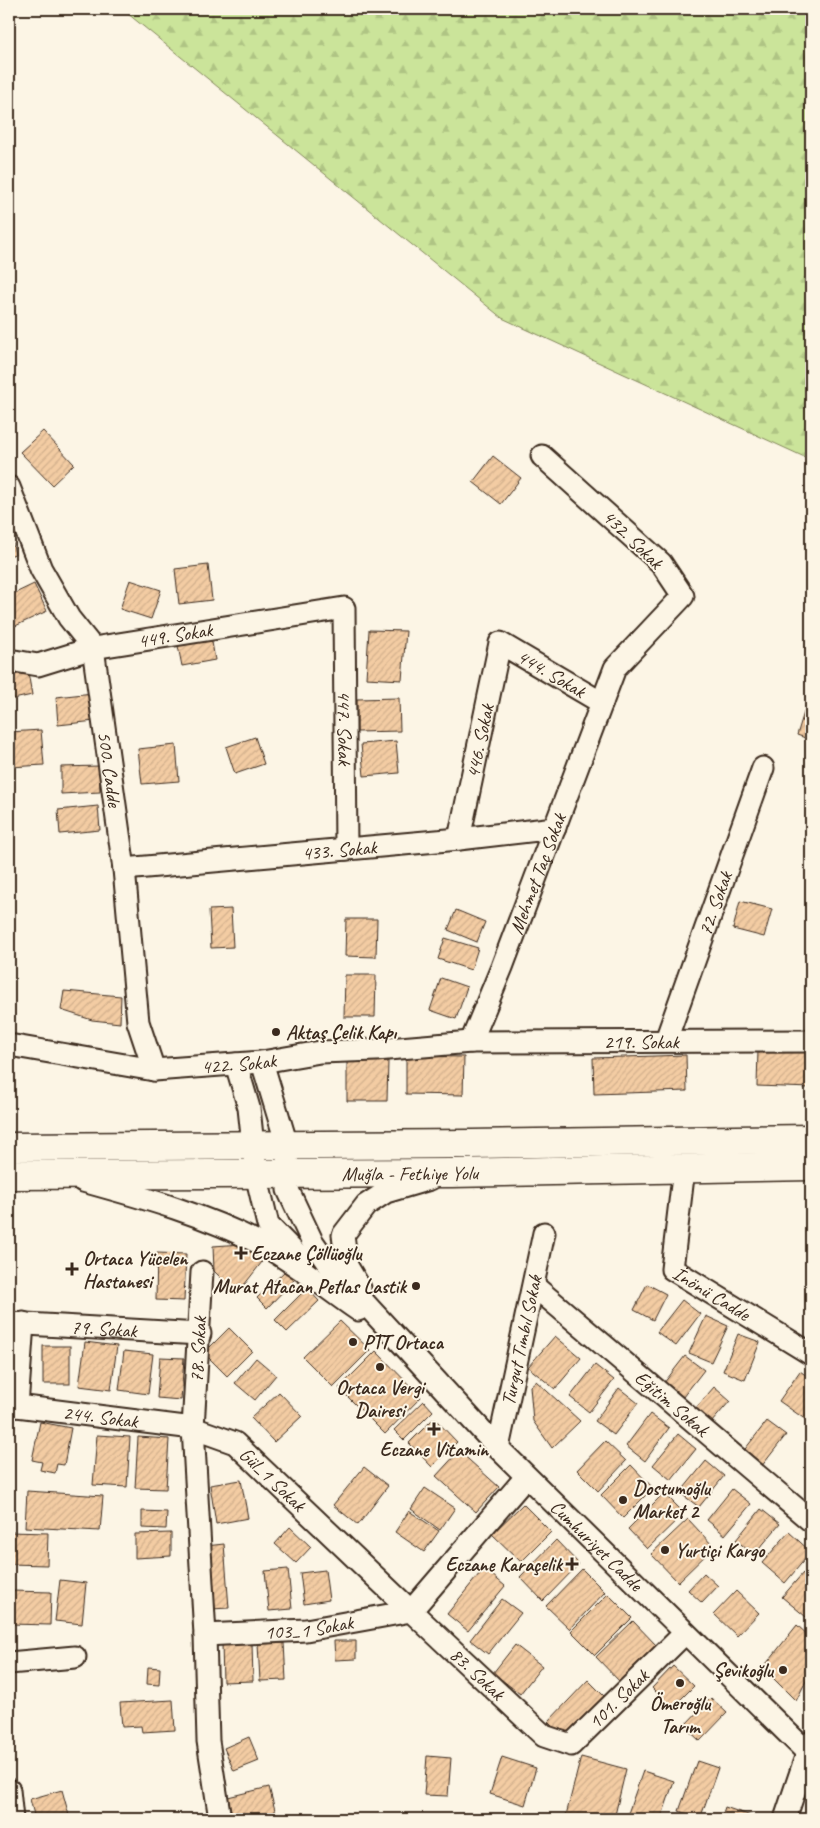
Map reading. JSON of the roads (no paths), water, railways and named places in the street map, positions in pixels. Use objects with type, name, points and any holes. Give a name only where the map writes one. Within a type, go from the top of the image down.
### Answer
[{"type":"highway","name":"Muğla - Fethiye Yolu","points":[[9,1147],[253,1146],[811,1138]]},
{"type":"highway","name":"Muğla - Fethiye Yolu","points":[[9,1175],[452,1173],[811,1166]]},
{"type":"street","name":"432. Sokak","points":[[542,456],[661,563],[683,596],[615,668],[602,703]]},
{"type":"street","name":"500. Cadde","points":[[9,487],[41,569],[69,618],[92,648],[124,869],[138,1022],[154,1070]]},
{"type":"street","name":"449. Sokak","points":[[9,660],[38,665],[92,648],[344,608]]},
{"type":"street","name":"447. Sokak","points":[[344,608],[346,849]]},
{"type":"street","name":"444. Sokak","points":[[500,644],[602,703]]},
{"type":"street","name":"446. Sokak","points":[[460,839],[500,644]]},
{"type":"street","name":"Mehmet Taç Sokak","points":[[471,1042],[502,967],[602,703]]},
{"type":"street","name":"72. Sokak","points":[[666,1040],[763,768]]},
{"type":"street","name":"433. Sokak","points":[[124,869],[460,839],[555,828]]},
{"type":"street","name":"219. Sokak","points":[[471,1042],[811,1041]]},
{"type":"street","name":"422. Sokak","points":[[9,1045],[154,1070],[262,1062],[320,1052],[376,1050],[471,1042]]},
{"type":"street","points":[[262,1062],[287,1145],[286,1174],[288,1190],[312,1241],[326,1261],[387,1330]]},
{"type":"street","points":[[236,1064],[249,1108],[256,1174],[268,1225],[329,1290]]},
{"type":"street","name":"İnönü Cadde","points":[[684,1168],[672,1269],[811,1354]]},
{"type":"street","points":[[387,1330],[347,1266],[343,1235],[366,1204],[386,1192],[452,1173]]},
{"type":"street","points":[[61,1174],[176,1207],[213,1221],[265,1246],[387,1330]]},
{"type":"street","name":"Turgut Tımbıl Sokak","points":[[498,1448],[544,1233]]},
{"type":"street","name":"78. Sokak","points":[[193,1428],[200,1334],[202,1272]]},
{"type":"street","name":"Eğitim Sokak","points":[[534,1286],[811,1521]]},
{"type":"street","points":[[13,1406],[16,1323]]},
{"type":"street","name":"79. Sokak","points":[[16,1323],[200,1334]]},
{"type":"street","name":"Cumhuriyet Cadde","points":[[387,1330],[526,1477],[685,1633],[810,1750]]},
{"type":"street","name":"244. Sokak","points":[[13,1406],[193,1428]]},
{"type":"street","points":[[193,1428],[205,1635],[208,1741],[220,1819]]},
{"type":"street","name":"Gül_1 Sokak","points":[[193,1428],[235,1443],[410,1611]]},
{"type":"street","points":[[410,1611],[526,1477]]},
{"type":"street","name":"103_1 Sokak","points":[[205,1635],[306,1630],[410,1611]]},
{"type":"street","name":"83. Sokak","points":[[410,1611],[544,1736]]},
{"type":"street","name":"101. Sokak","points":[[544,1736],[571,1745],[685,1633]]},
{"type":"street","points":[[9,1663],[75,1657]]},
{"type":"street","points":[[785,1819],[810,1750]]},
{"type":"street","points":[[9,1790],[12,1819]]},
{"type":"place","name":"Aktaş Çelik Kapı","points":[[276,1032]]},
{"type":"place","name":"Eczane Çöllüoğlu","points":[[241,1253]]},
{"type":"place","name":"Ortaca Yücelen Hastanesi","points":[[72,1269]]},
{"type":"place","name":"Murat Atacan Petlas Lastik","points":[[416,1286]]},
{"type":"place","name":"PTT Ortaca","points":[[353,1342]]},
{"type":"place","name":"Ortaca Vergi Dairesi","points":[[380,1367]]},
{"type":"place","name":"Eczane Vitamin","points":[[434,1429]]},
{"type":"place","name":"Dostumoğlu Market 2","points":[[623,1500]]},
{"type":"place","name":"Yurtiçi Kargo","points":[[665,1550]]},
{"type":"place","name":"Eczane Karaçelik","points":[[572,1564]]},
{"type":"place","name":"Şevikoğlu","points":[[783,1670]]},
{"type":"place","name":"Ömeroğlu Tarım","points":[[680,1683]]}]
